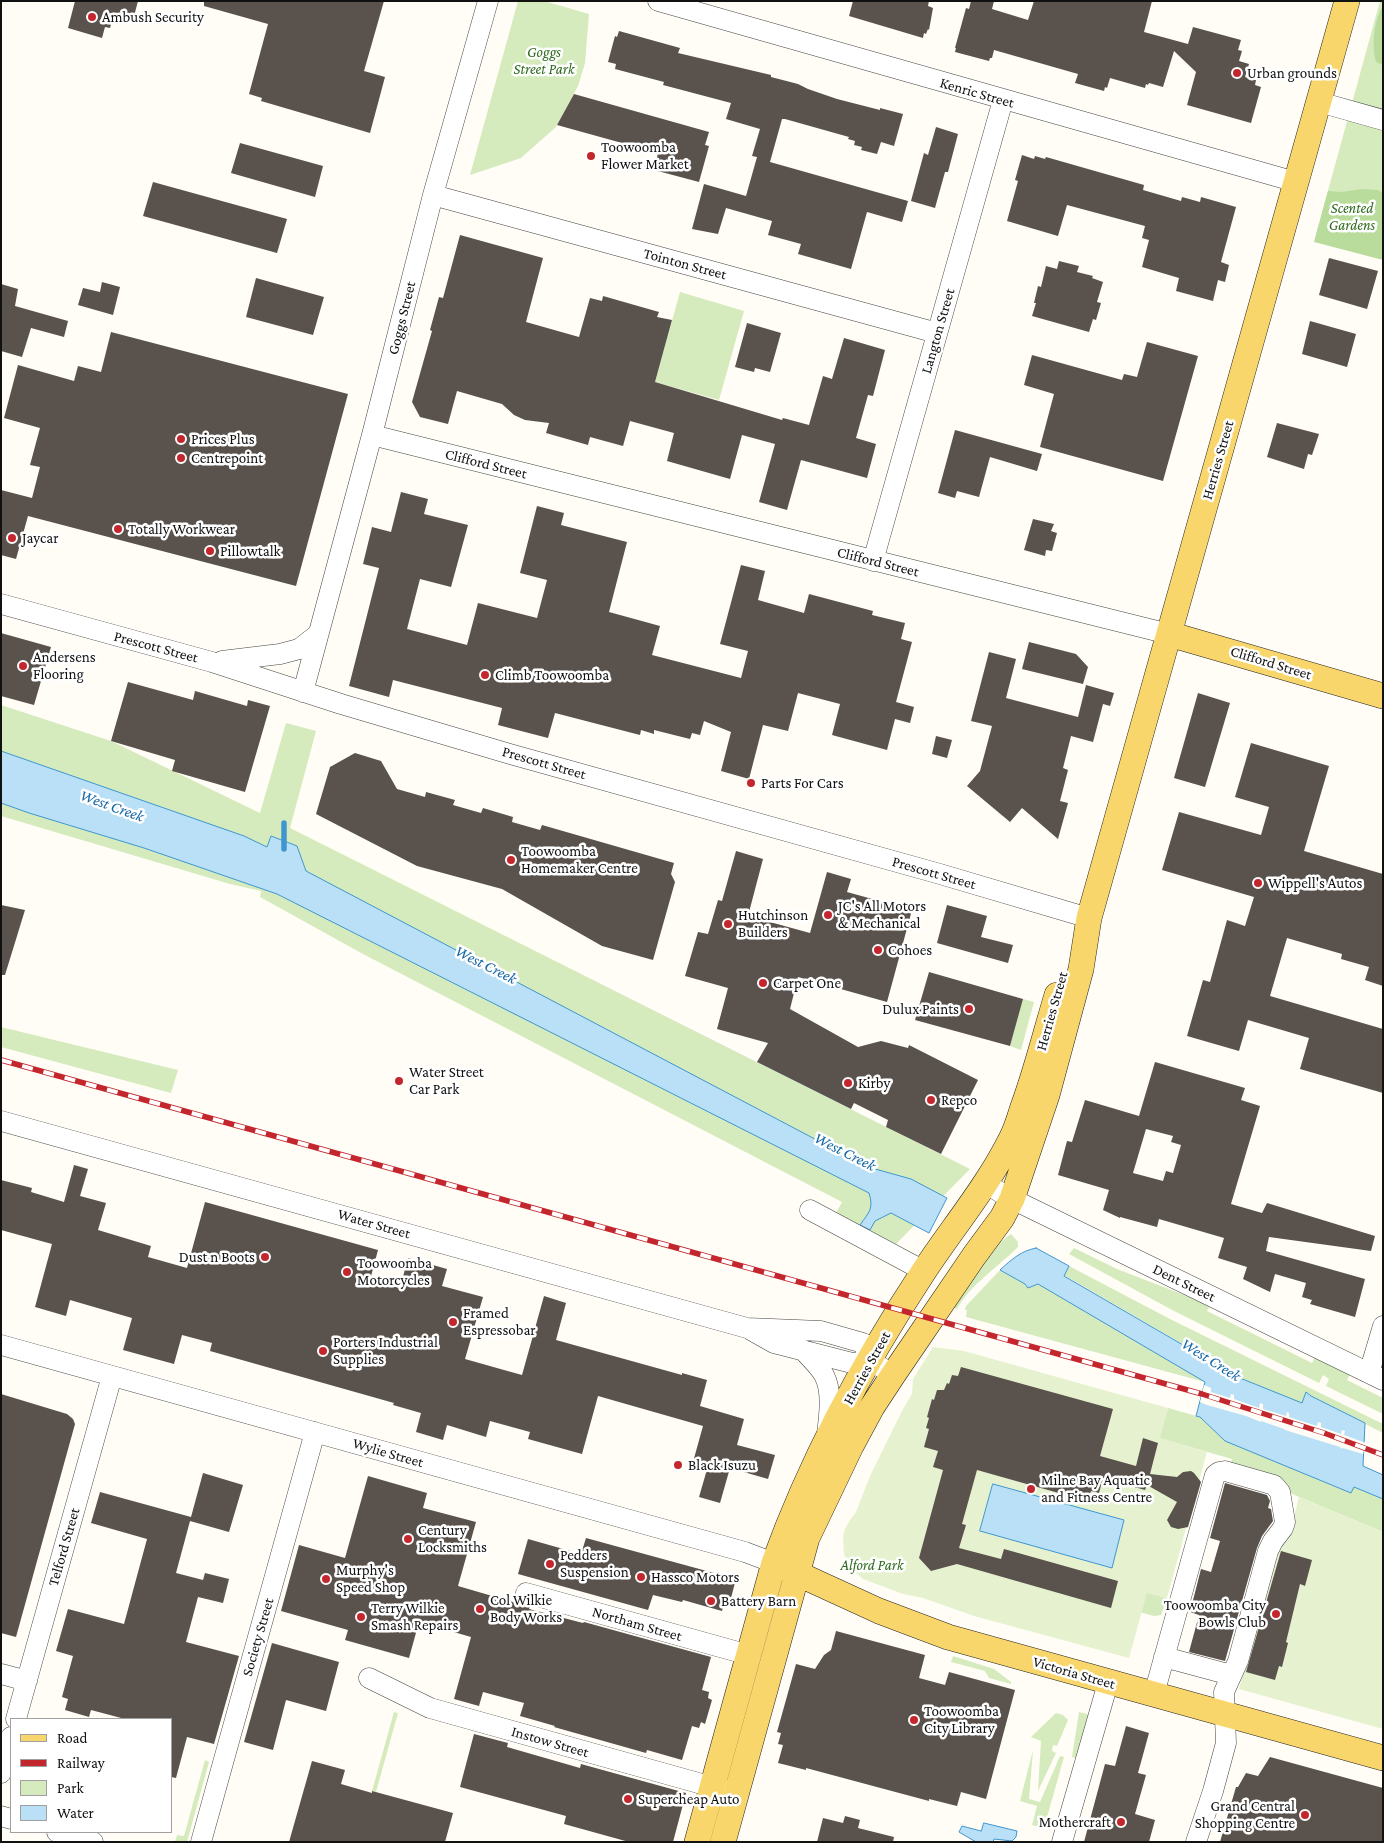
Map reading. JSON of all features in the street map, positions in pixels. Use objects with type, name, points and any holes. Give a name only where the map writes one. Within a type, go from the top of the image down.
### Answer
[{"type":"main road","name":"Herries Street","points":[[698,1842],[724,1791],[797,1574],[807,1538],[847,1454],[893,1374],[1002,1218],[1012,1199],[1050,1086],[1081,969],[1089,918],[1347,1]]},
{"type":"main road","name":"Clifford Street","points":[[1169,634],[1383,696]]},
{"type":"main road","name":"Herries Street","points":[[723,1842],[724,1791],[748,1655],[774,1563],[785,1532],[825,1444],[870,1360],[924,1271],[986,1184],[1012,1137],[1032,1081],[1066,963],[1089,918]]},
{"type":"main road","name":"Victoria Street","points":[[774,1563],[879,1611],[940,1635],[1383,1758]]},
{"type":"street","name":"Goggs Street","points":[[303,692],[372,435],[433,195],[488,1]]},
{"type":"street","name":"Kenric Street","points":[[658,1],[1296,182]]},
{"type":"street","name":"Langton Street","points":[[873,561],[1003,100]]},
{"type":"street","points":[[1319,102],[1383,120]]},
{"type":"street","name":"Tointon Street","points":[[433,195],[937,334]]},
{"type":"street","name":"Clifford Street","points":[[372,435],[1169,634]]},
{"type":"street","name":"Prescott Street","points":[[1,604],[212,662],[303,692],[510,754],[940,874],[1089,918]]},
{"type":"street","points":[[212,662],[280,654],[299,649],[317,635]]},
{"type":"street","name":"Water Street","points":[[1,1121],[747,1328],[821,1331],[863,1344],[870,1360],[893,1374]]},
{"type":"street","name":"Dent Street","points":[[986,1184],[1012,1199],[1376,1377]]},
{"type":"street","points":[[810,1210],[924,1271]]},
{"type":"street","points":[[1376,1377],[1383,1326]]},
{"type":"street","name":"Water Street","points":[[747,1328],[774,1343],[852,1363],[870,1360]]},
{"type":"street","name":"Wylie Street","points":[[1,1345],[745,1552],[774,1563]]},
{"type":"street","points":[[803,1350],[824,1374],[828,1385],[829,1417],[825,1444]]},
{"type":"street","name":"Telford Street","points":[[16,1718],[112,1376]]},
{"type":"street","name":"Society Street","points":[[201,1842],[315,1432]]},
{"type":"street","points":[[1154,1694],[1216,1473],[1225,1471],[1274,1485],[1280,1492],[1284,1515],[1283,1528],[1270,1546],[1238,1661],[1224,1692],[1226,1743],[1196,1842]]},
{"type":"street","name":"Northam Street","points":[[526,1592],[748,1655]]},
{"type":"street","points":[[1164,1656],[1231,1675]]},
{"type":"street","points":[[1,1674],[27,1681]]},
{"type":"street","name":"Instow Street","points":[[369,1678],[430,1708],[724,1791]]},
{"type":"street","points":[[1062,1842],[1108,1682]]},
{"type":"street","points":[[1,1773],[10,1741]]},
{"type":"street","points":[[61,1833],[93,1842]]},
{"type":"green space","name":"Goggs Street Park","points":[[518,1],[544,1],[589,14],[585,63],[578,86],[556,127],[521,158],[470,175]]},
{"type":"green space","name":"Scented Gardens","points":[[1380,1],[1383,1],[1383,258],[1315,238]]},
{"type":"green space","points":[[1383,5],[1383,65],[1376,62],[1374,40],[1376,25]]},
{"type":"green space","points":[[1361,189],[1378,190],[1383,193],[1383,260],[1314,242],[1328,191],[1342,192]]},
{"type":"green space","points":[[680,292],[744,311],[719,400],[655,382]]},
{"type":"green space","points":[[1,705],[111,741],[260,813],[286,723],[316,731],[290,828],[970,1169],[896,1244],[836,1213],[842,1202],[363,954],[260,897],[261,891],[230,884],[1,816]]},
{"type":"green space","points":[[1023,999],[1034,1002],[1021,1050],[1010,1046]]},
{"type":"green space","points":[[1,1027],[178,1070],[171,1093],[1,1047]]},
{"type":"green space","points":[[1011,1234],[1018,1242],[1018,1247],[969,1292],[957,1309],[953,1307],[995,1246]]},
{"type":"green space","points":[[1074,1248],[1117,1269],[1210,1305],[1207,1311],[1312,1363],[1315,1357],[1350,1374],[1347,1380],[1383,1398],[1383,1414],[1326,1386],[1329,1379],[1323,1375],[1319,1383],[1174,1311],[1069,1254]]},
{"type":"green space","points":[[1069,1266],[1170,1319],[1383,1424],[1383,1433],[1306,1393],[1302,1404],[1241,1378],[1064,1275]]},
{"type":"green space","points":[[1000,1270],[1025,1284],[1028,1288],[1038,1283],[1205,1382],[966,1317],[966,1306]]},
{"type":"green space","name":"Milne Bay Aquatic and Fitness Centre","points":[[933,1347],[964,1351],[1168,1408],[1160,1438],[1207,1452],[1167,1598],[1147,1593],[1129,1658],[974,1616],[923,1598],[903,1594],[863,1579],[850,1568],[844,1554],[843,1537],[845,1529],[856,1512],[870,1476],[912,1394],[913,1379]]},
{"type":"green space","points":[[1168,1408],[1200,1417],[1226,1441],[1351,1493],[1354,1486],[1383,1499],[1383,1532],[1299,1497],[1230,1465],[1232,1459],[1159,1438]]},
{"type":"green space","points":[[1299,1497],[1383,1532],[1383,1729],[1239,1689],[1277,1550],[1288,1540]]},
{"type":"green space","points":[[1134,1589],[1167,1598],[1161,1615],[1154,1616],[1128,1609]]},
{"type":"green space","points":[[953,1656],[994,1669],[1011,1684],[989,1678],[985,1671],[951,1662]]},
{"type":"green space","points":[[394,1712],[398,1713],[376,1792],[372,1791]]},
{"type":"green space","points":[[1079,1712],[1091,1715],[1079,1759],[1072,1757]]},
{"type":"green space","points":[[1056,1713],[1063,1715],[1068,1720],[1057,1746],[1053,1745],[1052,1751],[1056,1753],[1038,1791],[1041,1741],[1031,1737]]},
{"type":"green space","points":[[1033,1750],[1029,1799],[1040,1802],[1060,1756],[1064,1757],[1044,1828],[1032,1825],[1037,1806],[1020,1801]]},
{"type":"green space","points":[[205,1760],[209,1762],[187,1842],[175,1842],[177,1835],[184,1836]]},
{"type":"water","name":"West Creek","points":[[1,751],[244,836],[267,847],[271,836],[297,846],[306,871],[868,1167],[911,1179],[947,1198],[929,1233],[891,1213],[875,1221],[870,1230],[860,1225],[871,1207],[869,1193],[277,894],[144,848],[1,803]]},
{"type":"water","points":[[1036,1248],[1069,1266],[1064,1276],[1240,1378],[1302,1403],[1306,1392],[1365,1423],[1363,1466],[1383,1475],[1383,1499],[1354,1487],[1351,1493],[1225,1441],[1200,1417],[1196,1416],[1205,1382],[1038,1284],[1028,1288],[1025,1284],[1000,1270],[1017,1256]]},
{"type":"water","points":[[993,1484],[1124,1520],[1112,1568],[980,1531]]},
{"type":"water","points":[[984,1823],[1017,1831],[1016,1837],[1012,1841],[994,1839],[993,1842],[976,1842],[959,1832],[962,1826],[981,1831]]},
{"type":"pier","points":[[1204,1385],[1211,1388],[1211,1392],[1230,1398],[1231,1394],[1234,1395],[1234,1399],[1259,1408],[1260,1403],[1263,1404],[1263,1409],[1286,1416],[1287,1412],[1289,1417],[1317,1426],[1318,1422],[1321,1423],[1321,1427],[1341,1434],[1342,1430],[1345,1431],[1344,1435],[1366,1443],[1363,1454],[1342,1449],[1200,1402]]},
{"type":"building","name":"Ambush Security","points":[[75,1],[138,1],[133,20],[114,14],[110,28],[105,27],[102,38],[68,28]]},
{"type":"building","points":[[204,1],[384,1],[364,71],[385,77],[370,133],[261,101],[262,98],[249,94],[268,24],[204,6]]},
{"type":"building","points":[[853,1],[929,1],[928,6],[933,8],[929,30],[926,34],[924,33],[923,38],[849,16]]},
{"type":"building","points":[[971,1],[994,1],[992,9],[1028,20],[1034,1],[1152,1],[1144,32],[1188,44],[1193,27],[1241,40],[1238,50],[1242,51],[1239,61],[1249,64],[1245,77],[1256,80],[1255,85],[1261,87],[1251,123],[1187,105],[1196,72],[1174,51],[1163,87],[1149,83],[1148,85],[1146,84],[1145,88],[1110,78],[1104,91],[1075,83],[1078,74],[994,50],[989,61],[955,52],[966,8],[969,9]]},
{"type":"building","points":[[619,31],[680,48],[678,53],[771,75],[771,77],[798,84],[837,99],[903,114],[894,146],[881,142],[877,154],[861,150],[862,147],[854,145],[855,141],[848,139],[849,137],[782,119],[770,162],[908,201],[902,222],[867,212],[851,269],[798,254],[801,244],[768,235],[772,221],[726,208],[718,234],[692,229],[704,184],[746,196],[757,157],[752,156],[760,129],[726,119],[731,103],[663,85],[664,82],[615,69],[616,64],[608,62],[615,36],[617,37]]},
{"type":"building","points":[[574,94],[709,132],[705,145],[709,146],[699,182],[654,170],[658,153],[557,125]]},
{"type":"building","points":[[936,127],[958,134],[948,172],[945,172],[935,208],[911,201],[924,153],[928,155]]},
{"type":"building","points":[[240,143],[323,166],[315,197],[231,173]]},
{"type":"building","points":[[1022,155],[1034,159],[1035,156],[1045,159],[1046,157],[1144,185],[1143,190],[1181,201],[1182,197],[1200,202],[1201,197],[1236,207],[1221,262],[1229,265],[1225,282],[1218,280],[1213,301],[1176,291],[1179,278],[1142,267],[1149,240],[1142,238],[1145,226],[1067,205],[1058,236],[1007,221],[1018,181],[1015,180]]},
{"type":"building","points":[[153,182],[287,219],[277,253],[143,216]]},
{"type":"building","points":[[460,235],[543,258],[526,322],[579,337],[590,298],[602,301],[603,296],[659,312],[657,317],[672,320],[655,382],[782,420],[783,418],[809,425],[823,376],[832,379],[844,338],[885,350],[873,396],[868,395],[856,438],[876,444],[867,478],[801,460],[787,510],[759,502],[775,444],[742,435],[730,479],[667,461],[674,433],[630,421],[623,446],[590,437],[588,445],[546,433],[549,423],[525,420],[514,415],[502,404],[457,391],[448,424],[420,417],[412,402],[432,331],[430,330],[439,297],[443,298]]},
{"type":"building","points":[[1329,258],[1378,271],[1367,309],[1319,295]]},
{"type":"building","points":[[1059,261],[1079,266],[1077,272],[1093,276],[1092,278],[1103,282],[1097,302],[1101,303],[1096,320],[1093,319],[1089,332],[1032,316],[1038,286],[1041,287],[1046,266],[1057,269]]},
{"type":"building","points":[[256,278],[324,297],[313,335],[246,317]]},
{"type":"building","points":[[102,282],[120,287],[113,315],[78,305],[83,288],[100,292]]},
{"type":"building","points":[[1,284],[18,289],[15,306],[68,321],[64,337],[31,328],[22,357],[1,351]]},
{"type":"building","points":[[1310,321],[1356,334],[1347,367],[1302,354]]},
{"type":"building","points":[[747,323],[781,333],[770,372],[755,368],[754,372],[735,367]]},
{"type":"building","name":"Centrepoint","points":[[111,332],[348,394],[296,586],[28,516],[16,559],[1,555],[1,490],[32,498],[40,467],[30,465],[40,428],[4,418],[18,365],[74,381],[78,366],[101,372]]},
{"type":"building","points":[[1147,342],[1198,356],[1163,481],[1040,447],[1054,394],[1024,385],[1032,355],[1122,380],[1124,374],[1137,377]]},
{"type":"building","points":[[1277,423],[1319,434],[1312,455],[1308,454],[1304,469],[1267,457]]},
{"type":"building","points":[[955,430],[1042,454],[1037,471],[990,457],[979,497],[957,491],[955,498],[938,493]]},
{"type":"building","points":[[401,492],[428,499],[424,514],[468,525],[451,587],[420,579],[407,629],[467,645],[478,603],[537,618],[547,580],[520,573],[537,506],[564,513],[561,525],[627,542],[609,612],[660,626],[652,655],[741,678],[748,651],[720,644],[741,565],[765,571],[758,600],[804,613],[809,594],[873,611],[872,615],[905,623],[901,639],[912,642],[896,702],[914,707],[910,723],[895,719],[887,750],[832,735],[840,704],[798,693],[788,731],[763,725],[749,779],[721,771],[731,732],[704,721],[700,735],[692,733],[690,739],[654,730],[654,734],[641,730],[640,735],[555,713],[548,738],[498,725],[502,708],[393,680],[389,697],[349,686],[379,568],[363,564],[372,527],[391,532]]},
{"type":"building","points":[[1033,519],[1054,524],[1051,531],[1057,533],[1052,551],[1046,550],[1045,556],[1024,550]]},
{"type":"building","name":"Andersens Flooring","points":[[1,633],[51,647],[34,705],[1,696]]},
{"type":"building","points":[[1029,642],[1076,654],[1088,667],[1083,684],[1022,669]]},
{"type":"building","points":[[989,652],[1016,659],[1006,698],[1078,717],[1086,685],[1114,693],[1110,706],[1103,704],[1093,742],[1071,736],[1063,768],[1068,770],[1060,801],[1068,803],[1058,839],[1022,808],[1010,822],[967,786],[980,771],[992,726],[971,721]]},
{"type":"building","points":[[128,682],[193,700],[195,691],[247,706],[248,700],[270,706],[245,792],[172,771],[175,760],[111,741]]},
{"type":"building","points":[[1198,693],[1230,703],[1205,787],[1174,778]]},
{"type":"building","points":[[936,736],[952,740],[947,758],[932,754]]},
{"type":"building","points":[[1251,743],[1329,766],[1304,851],[1383,874],[1383,986],[1365,980],[1369,967],[1341,959],[1342,954],[1287,938],[1270,996],[1383,1029],[1383,1093],[1300,1069],[1309,1038],[1248,1020],[1239,1051],[1187,1036],[1203,980],[1210,982],[1227,920],[1245,926],[1254,897],[1162,870],[1179,812],[1261,835],[1269,807],[1235,797]]},
{"type":"building","name":"Toowoomba Homemaker Centre","points":[[355,753],[381,761],[397,789],[425,797],[426,792],[455,800],[453,805],[481,813],[483,808],[513,817],[512,822],[540,830],[542,825],[674,863],[671,874],[675,882],[653,960],[602,946],[502,889],[417,866],[316,814],[330,767]]},
{"type":"building","points":[[736,851],[763,859],[748,916],[810,933],[827,872],[851,879],[847,892],[912,910],[887,1002],[798,977],[790,1009],[858,1047],[881,1041],[908,1048],[909,1045],[978,1080],[941,1154],[886,1127],[888,1120],[854,1103],[851,1109],[757,1062],[768,1043],[717,1029],[728,988],[685,976],[698,932],[708,934],[718,900],[722,901]]},
{"type":"building","points":[[1,905],[25,910],[5,975],[1,975]]},
{"type":"building","points":[[947,905],[987,916],[981,937],[1013,945],[1008,963],[937,943]]},
{"type":"building","name":"Dulux Paints","points":[[929,972],[1023,999],[1010,1046],[915,1020]]},
{"type":"building","points":[[1155,1062],[1245,1088],[1241,1100],[1260,1106],[1231,1204],[1262,1213],[1267,1203],[1375,1236],[1371,1251],[1269,1237],[1266,1251],[1365,1279],[1355,1317],[1310,1304],[1312,1300],[1302,1297],[1306,1283],[1275,1274],[1270,1292],[1243,1279],[1247,1267],[1218,1258],[1224,1238],[1159,1219],[1157,1227],[1120,1218],[1103,1210],[1109,1190],[1058,1175],[1067,1141],[1072,1142],[1085,1100],[1139,1116]],"holes":[[[1146,1129],[1173,1136],[1171,1142],[1181,1145],[1173,1173],[1166,1171],[1163,1181],[1133,1173]]]},
{"type":"building","points":[[74,1165],[88,1169],[80,1196],[106,1203],[98,1230],[151,1246],[148,1257],[187,1268],[205,1202],[378,1250],[370,1280],[400,1288],[408,1258],[447,1269],[442,1286],[483,1297],[465,1359],[504,1370],[522,1375],[544,1296],[566,1303],[556,1340],[682,1375],[682,1373],[707,1380],[700,1406],[744,1419],[737,1445],[775,1455],[768,1479],[730,1468],[720,1503],[699,1497],[708,1466],[693,1462],[703,1426],[598,1396],[582,1454],[528,1439],[530,1432],[490,1421],[486,1437],[447,1425],[443,1440],[416,1432],[421,1413],[393,1405],[394,1403],[210,1351],[212,1343],[182,1335],[174,1364],[123,1350],[132,1318],[70,1300],[66,1316],[35,1307],[52,1244],[1,1230],[1,1180],[32,1188],[31,1192],[64,1202]]},
{"type":"building","points":[[961,1367],[1113,1409],[1100,1456],[1136,1466],[1143,1438],[1158,1443],[1150,1474],[1177,1477],[1183,1472],[1191,1471],[1201,1482],[1188,1527],[1178,1529],[1171,1527],[1167,1520],[1177,1502],[1147,1485],[1145,1490],[1103,1478],[1099,1493],[1091,1491],[1087,1501],[977,1470],[962,1524],[966,1525],[959,1548],[1001,1559],[1004,1549],[1118,1581],[1111,1608],[957,1564],[931,1571],[919,1558],[943,1470],[933,1467],[938,1451],[924,1447],[929,1429],[926,1428],[929,1418],[927,1417],[932,1399],[934,1400],[937,1390],[944,1390],[947,1383],[949,1384],[952,1375],[958,1376]]},
{"type":"building","points":[[1,1394],[67,1414],[73,1419],[75,1424],[16,1637],[1,1633]]},
{"type":"building","points":[[203,1473],[243,1485],[229,1532],[190,1521],[176,1573],[203,1580],[205,1573],[229,1579],[223,1603],[198,1597],[186,1642],[239,1656],[214,1744],[187,1737],[176,1778],[172,1777],[172,1718],[121,1718],[91,1710],[89,1717],[65,1710],[68,1699],[62,1697],[73,1656],[56,1651],[68,1609],[124,1624],[147,1539],[91,1523],[100,1492],[191,1517]]},
{"type":"building","points":[[368,1476],[427,1493],[423,1508],[476,1522],[458,1586],[530,1607],[529,1609],[711,1657],[702,1690],[709,1692],[708,1698],[712,1700],[705,1724],[701,1722],[699,1728],[692,1726],[682,1760],[647,1750],[646,1753],[520,1716],[524,1703],[483,1692],[479,1706],[454,1699],[471,1637],[419,1622],[409,1658],[345,1640],[348,1630],[281,1611],[299,1545],[345,1558]]},
{"type":"building","points":[[1225,1483],[1267,1495],[1270,1501],[1268,1508],[1271,1509],[1273,1521],[1262,1536],[1257,1548],[1225,1661],[1189,1652],[1199,1615],[1190,1612],[1201,1569],[1211,1572],[1220,1541],[1210,1538]]},
{"type":"building","points":[[586,1538],[736,1579],[731,1598],[726,1596],[722,1611],[683,1600],[682,1602],[653,1595],[648,1610],[518,1574],[528,1539],[581,1554]]},
{"type":"building","name":"Toowoomba City Bowls Club","points":[[1281,1551],[1312,1560],[1305,1586],[1300,1584],[1282,1667],[1279,1666],[1275,1680],[1246,1672]]},
{"type":"building","name":"Toowoomba City Library","points":[[836,1631],[925,1655],[919,1678],[945,1685],[949,1672],[1015,1690],[986,1799],[961,1792],[957,1806],[929,1799],[929,1801],[806,1768],[806,1770],[778,1763],[783,1745],[778,1744],[781,1733],[777,1732],[796,1664],[815,1669],[824,1655],[831,1650]]},
{"type":"building","points":[[272,1643],[339,1662],[326,1711],[286,1700],[273,1750],[244,1742]]},
{"type":"building","points":[[1126,1726],[1149,1733],[1138,1773],[1146,1775],[1135,1814],[1155,1820],[1149,1842],[1084,1842],[1105,1764],[1115,1766]]},
{"type":"building","points":[[474,1734],[508,1743],[507,1747],[580,1768],[581,1764],[686,1793],[673,1842],[629,1842],[564,1824],[566,1816],[460,1787]]},
{"type":"building","name":"Grand Central Shopping Centre","points":[[1270,1757],[1383,1788],[1383,1842],[1220,1842],[1236,1787],[1238,1787],[1246,1773],[1258,1776]]},
{"type":"building","points":[[312,1761],[345,1770],[341,1784],[453,1813],[445,1842],[289,1842]]},
{"type":"building","points":[[845,1816],[860,1820],[858,1828],[894,1837],[893,1842],[817,1842],[823,1818],[843,1823]]},
{"type":"waterway","points":[[284,823],[284,849]]},
{"type":"railway","points":[[1,1060],[1202,1394],[1324,1433],[1383,1455]]},
{"type":"place","name":"Ambush Security","points":[[92,17]]},
{"type":"place","name":"Urban grounds","points":[[1237,73]]},
{"type":"place","name":"Toowoomba Flower Market","points":[[591,156]]},
{"type":"place","name":"Prices Plus","points":[[181,439]]},
{"type":"place","name":"Centrepoint","points":[[181,458]]},
{"type":"place","name":"Totally Workwear","points":[[118,529]]},
{"type":"place","name":"Jaycar","points":[[12,538]]},
{"type":"place","name":"Pillowtalk","points":[[210,551]]},
{"type":"place","name":"Andersens Flooring","points":[[23,666]]},
{"type":"place","name":"Climb Toowoomba","points":[[485,675]]},
{"type":"place","name":"Parts For Cars","points":[[751,783]]},
{"type":"place","name":"Toowoomba Homemaker Centre","points":[[511,860]]},
{"type":"place","name":"Wippell's Autos","points":[[1258,883]]},
{"type":"place","name":"JC's All Motors & Mechanical","points":[[828,915]]},
{"type":"place","name":"Hutchinson Builders","points":[[728,924]]},
{"type":"place","name":"Cohoes","points":[[878,950]]},
{"type":"place","name":"Carpet One","points":[[763,983]]},
{"type":"place","name":"Dulux Paints","points":[[969,1009]]},
{"type":"place","name":"Water Street Car Park","points":[[399,1081]]},
{"type":"place","name":"Kirby","points":[[848,1083]]},
{"type":"place","name":"Repco","points":[[931,1100]]},
{"type":"place","name":"Dust n Boots","points":[[265,1257]]},
{"type":"place","name":"Toowoomba Motorcycles","points":[[347,1272]]},
{"type":"place","name":"Framed Espressobar","points":[[453,1322]]},
{"type":"place","name":"Porters Industrial Supplies","points":[[323,1351]]},
{"type":"place","name":"Black Isuzu","points":[[678,1465]]},
{"type":"place","name":"Milne Bay Aquatic and Fitness Centre","points":[[1031,1489]]},
{"type":"place","name":"Century Locksmiths","points":[[408,1539]]},
{"type":"place","name":"Pedders Suspension","points":[[550,1564]]},
{"type":"place","name":"Hassco Motors","points":[[641,1577]]},
{"type":"place","name":"Murphy's Speed Shop","points":[[326,1579]]},
{"type":"place","name":"Battery Barn","points":[[711,1601]]},
{"type":"place","name":"Col Wilkie Body Works","points":[[480,1609]]},
{"type":"place","name":"Toowoomba City Bowls Club","points":[[1276,1614]]},
{"type":"place","name":"Terry Wilkie Smash Repairs","points":[[361,1617]]},
{"type":"place","name":"Toowoomba City Library","points":[[914,1720]]},
{"type":"place","name":"Supercheap Auto","points":[[628,1799]]},
{"type":"place","name":"Grand Central Shopping Centre","points":[[1305,1815]]},
{"type":"place","name":"Mothercraft","points":[[1121,1822]]},
{"type":"park label","name":"Alford Park","points":[[872,1565]]}]
